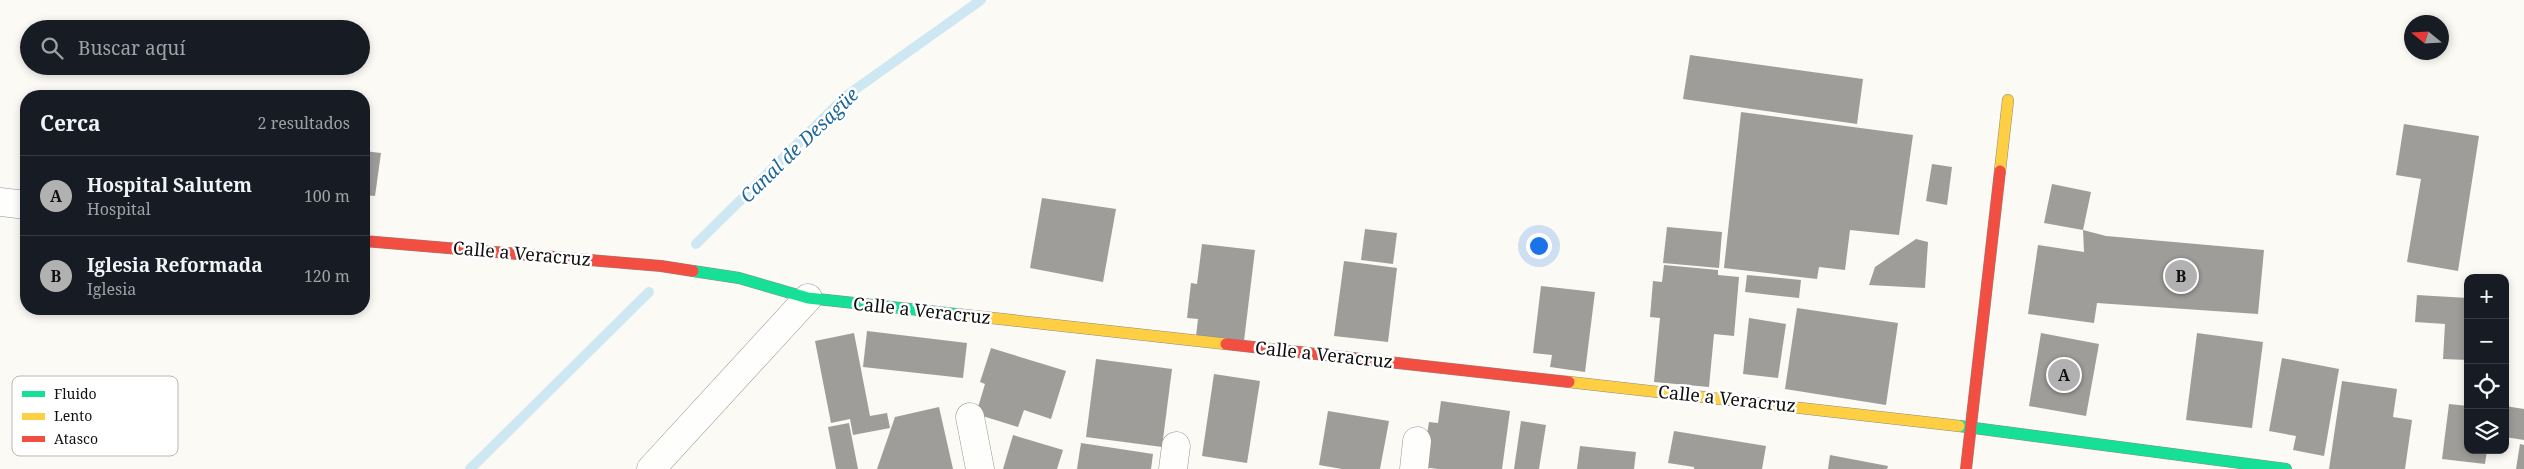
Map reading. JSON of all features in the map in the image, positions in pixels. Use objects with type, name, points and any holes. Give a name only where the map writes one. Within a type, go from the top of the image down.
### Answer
[{"type":"street","points":[[1966,469],[2008,100]]},
{"type":"street","points":[[0,202],[20,204]]},
{"type":"street","name":"Calle a Veracruz","points":[[370,242],[660,266],[739,278],[808,298],[1972,427],[2286,469]]},
{"type":"street","points":[[651,469],[808,298]]},
{"type":"street","points":[[970,417],[980,469]]},
{"type":"street","points":[[1414,469],[1417,441]]},
{"type":"building","points":[[1690,55],[1863,79],[1857,124],[1683,99]]},
{"type":"building","points":[[1741,112],[1913,135],[1899,235],[1850,230],[1845,270],[1819,267],[1817,279],[1724,268]]},
{"type":"building","points":[[2404,124],[2479,136],[2458,271],[2407,262],[2421,179],[2396,175]]},
{"type":"building","points":[[370,152],[381,153],[375,196],[370,196]]},
{"type":"building","points":[[1932,164],[1952,167],[1947,205],[1926,201]]},
{"type":"building","points":[[2052,184],[2091,192],[2083,230],[2044,223]]},
{"type":"building","points":[[1042,198],[1116,209],[1103,282],[1030,268]]},
{"type":"building","points":[[1667,227],[1722,232],[1719,268],[1663,263]]},
{"type":"building","points":[[1365,229],[1397,233],[1393,264],[1361,260]]},
{"type":"building","points":[[2083,230],[2106,236],[2264,250],[2258,314],[2097,303],[2094,323],[2028,314],[2038,245],[2084,252]]},
{"type":"building","points":[[1916,239],[1928,242],[1925,288],[1869,285],[1875,267]]},
{"type":"building","points":[[1202,244],[1255,250],[1244,341],[1196,336],[1198,319],[1187,318],[1191,283],[1197,284]]},
{"type":"building","points":[[1344,261],[1397,268],[1388,342],[1334,336]]},
{"type":"building","points":[[1664,265],[1718,270],[1718,275],[1739,277],[1734,336],[1714,334],[1709,387],[1654,382],[1660,318],[1650,317],[1653,281],[1662,282]]},
{"type":"building","points":[[1747,275],[1801,280],[1799,298],[1745,292]]},
{"type":"building","points":[[1541,286],[1595,292],[1585,372],[1550,367],[1552,355],[1533,353]]},
{"type":"building","points":[[2417,295],[2464,298],[2464,360],[2443,359],[2445,324],[2415,322]]},
{"type":"building","points":[[1797,308],[1898,323],[1886,405],[1785,389]]},
{"type":"building","points":[[1749,318],[1786,324],[1778,378],[1743,374]]},
{"type":"building","points":[[867,331],[967,343],[963,378],[863,367]]},
{"type":"building","points":[[854,333],[870,416],[887,413],[890,428],[853,435],[850,419],[831,423],[815,341]]},
{"type":"building","points":[[2041,333],[2099,344],[2086,416],[2029,406]]},
{"type":"building","points":[[2197,333],[2263,342],[2252,428],[2186,420]]},
{"type":"building","points":[[991,348],[1066,371],[1051,419],[1024,410],[1018,427],[976,414],[985,384],[980,382]]},
{"type":"building","points":[[2282,358],[2339,369],[2324,456],[2293,450],[2296,436],[2269,431]]},
{"type":"building","points":[[1096,359],[1172,369],[1162,447],[1086,437]]},
{"type":"building","points":[[1214,374],[1260,381],[1247,463],[1202,456]]},
{"type":"building","points":[[2342,381],[2397,389],[2393,417],[2412,420],[2405,469],[2329,469]]},
{"type":"building","points":[[1441,401],[1510,411],[1502,469],[1438,469],[1422,467],[1429,422],[1438,423]]},
{"type":"building","points":[[2449,404],[2464,406],[2464,454],[2486,454],[2485,464],[2442,459]]},
{"type":"building","points":[[939,407],[953,469],[877,469],[895,417]]},
{"type":"building","points":[[2509,407],[2524,409],[2524,440],[2509,438]]},
{"type":"building","points":[[1328,411],[1389,421],[1380,469],[1342,469],[1319,465]]},
{"type":"building","points":[[1521,421],[1546,425],[1539,469],[1514,469]]},
{"type":"building","points":[[849,423],[858,469],[836,469],[828,427]]},
{"type":"building","points":[[1674,431],[1766,446],[1762,469],[1694,469],[1694,467],[1668,463]]},
{"type":"building","points":[[1013,435],[1063,450],[1057,469],[1003,469]]},
{"type":"building","points":[[1081,443],[1153,454],[1151,469],[1077,469]]},
{"type":"building","points":[[2520,444],[2524,445],[2524,469],[2516,469]]},
{"type":"building","points":[[1580,446],[1636,452],[1634,469],[1577,469]]},
{"type":"building","points":[[1830,455],[1888,466],[1887,469],[1828,469]]},
{"type":"waterway","name":"Canal de Desagüe","points":[[696,244],[846,96],[981,0]]},
{"type":"waterway","name":"Canal de Desagüe","points":[[470,469],[649,292]]},
{"type":"traffic: fast","points":[[693,271],[739,278],[808,298],[965,315]]},
{"type":"traffic: fast","points":[[1959,426],[2286,469]]},
{"type":"traffic: slow","points":[[2000,171],[2008,100]]},
{"type":"traffic: slow","points":[[965,315],[1226,344]]},
{"type":"traffic: slow","points":[[1569,382],[1959,426]]},
{"type":"traffic: jam","points":[[1966,469],[2000,171]]},
{"type":"traffic: jam","points":[[370,242],[661,266],[693,271]]},
{"type":"traffic: jam","points":[[1226,344],[1569,382]]},
{"type":"place","name":"Iglesia Reformada","points":[[2181,276]]},
{"type":"place","name":"Hospital Salutem","points":[[2064,375]]}]
